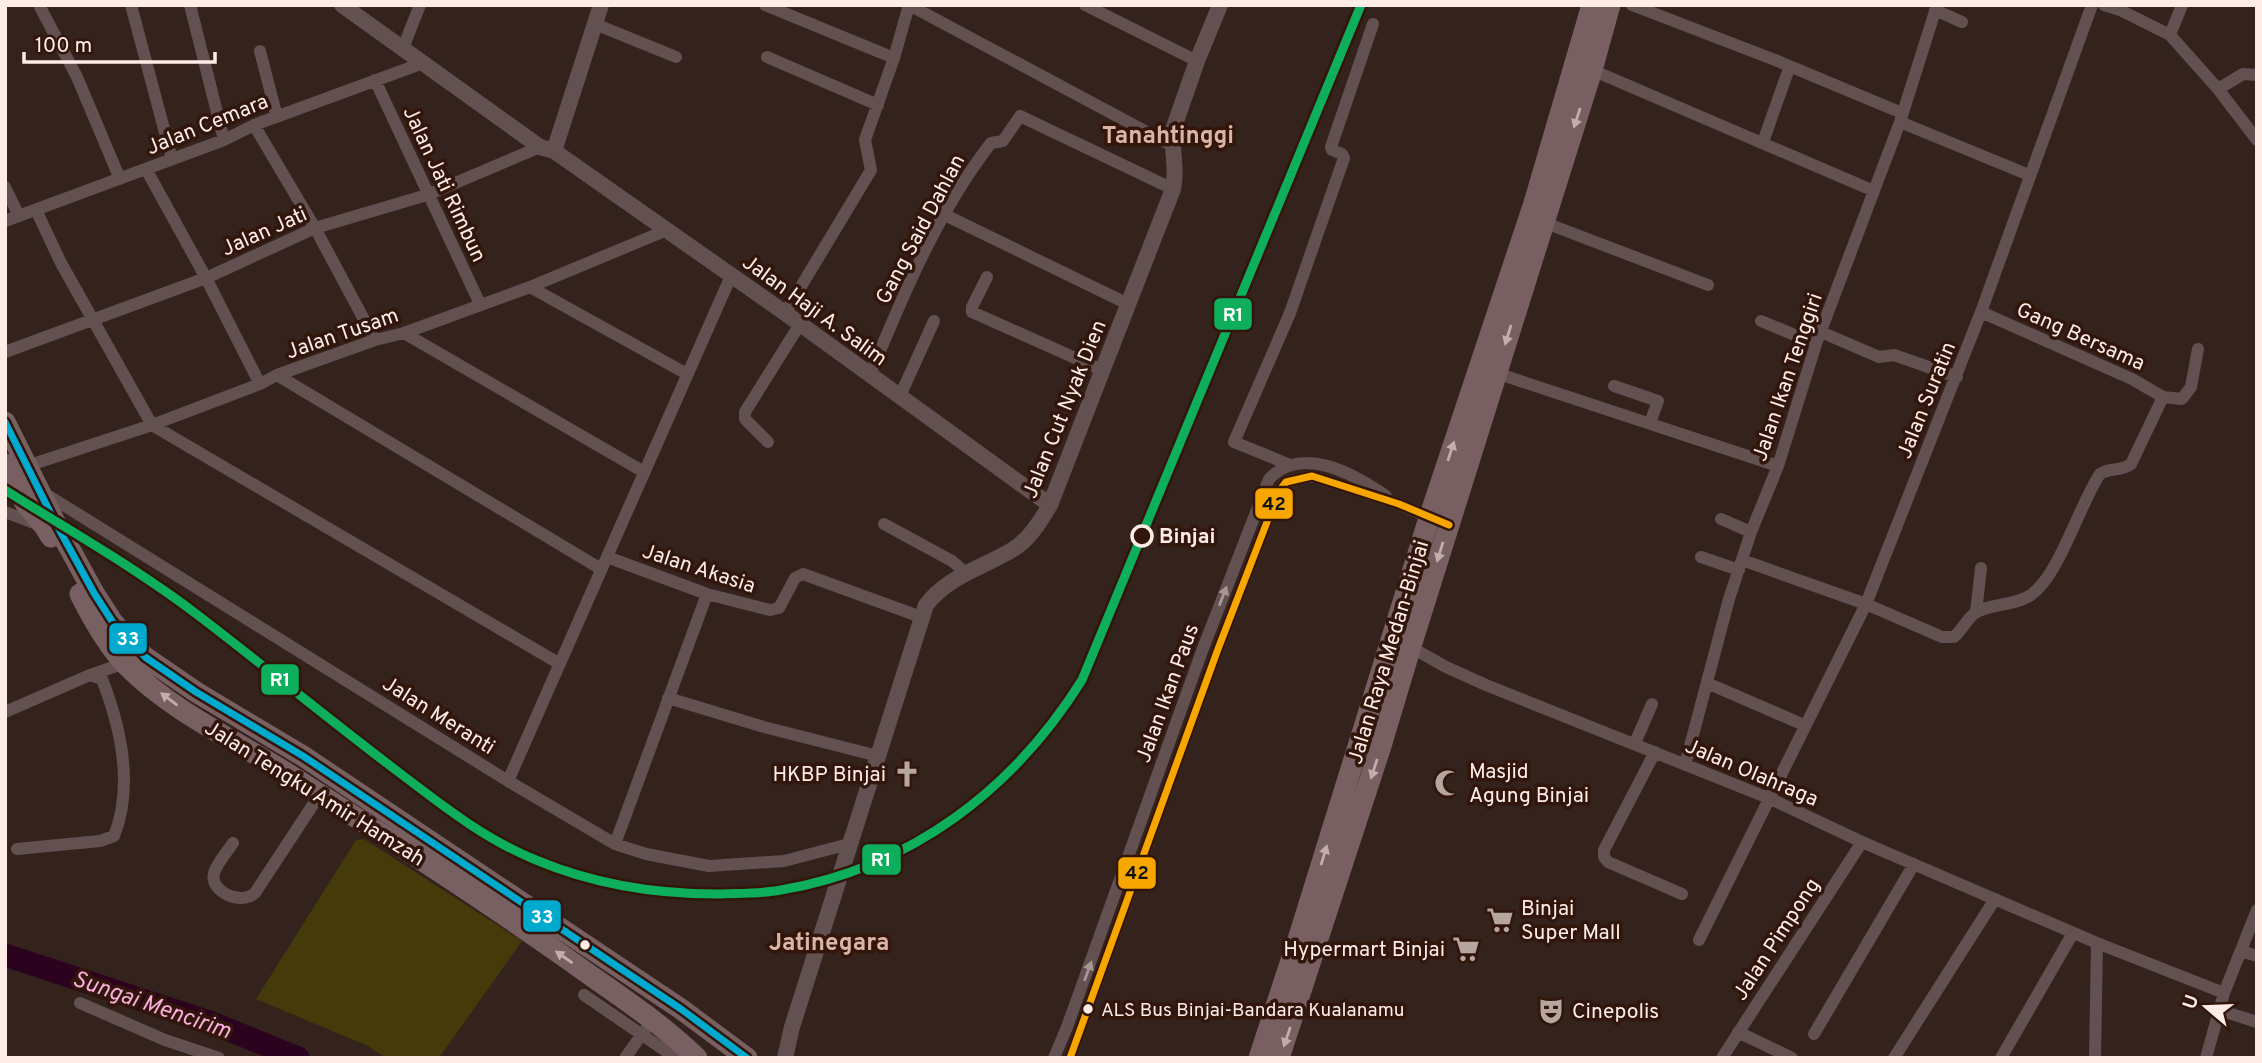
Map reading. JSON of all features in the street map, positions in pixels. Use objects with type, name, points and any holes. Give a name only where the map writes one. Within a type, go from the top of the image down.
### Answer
[{"type":"main road","name":"Jalan Raya Medan-Binjai","points":[[1488,370],[1592,5]]},
{"type":"main road","name":"Jalan Raya Medan-Binjai","points":[[1259,1058],[1381,746],[1401,643],[1488,370],[1543,222],[1610,5]]},
{"type":"main road","name":"Jalan Tengku Amir Hamzah","points":[[5,422],[94,593],[135,660],[187,686],[303,756],[681,1009],[747,1058]]},
{"type":"main road","name":"Jalan Tengku Amir Hamzah","points":[[5,464],[25,503],[46,527],[98,627],[135,660],[182,709],[320,794],[470,892],[605,986],[647,1028],[697,1058]]},
{"type":"main road","name":"Jalan Raya Medan-Binjai","points":[[1279,1058],[1313,923]]},
{"type":"main road","points":[[605,986],[617,967]]},
{"type":"street","points":[[39,5],[77,77],[120,179]]},
{"type":"street","points":[[131,5],[172,159]]},
{"type":"street","points":[[190,5],[224,140]]},
{"type":"street","points":[[403,48],[420,5]]},
{"type":"street","points":[[547,149],[601,5]]},
{"type":"street","points":[[765,5],[894,58]]},
{"type":"street","points":[[785,313],[871,170],[865,140],[894,58],[909,5],[1173,146]]},
{"type":"street","points":[[1085,5],[1197,61]]},
{"type":"street","name":"Jalan Cut Nyak Dien","points":[[785,1058],[792,1027],[921,617],[937,590],[1014,549],[1038,526],[1050,505],[1173,189],[1176,167],[1172,138],[1177,118],[1220,5]]},
{"type":"street","points":[[1632,5],[1775,60],[2029,175]]},
{"type":"street","name":"Jalan Suratin","points":[[1771,799],[1804,725],[1866,604],[1957,377],[2092,5]]},
{"type":"street","points":[[2104,5],[2170,35],[2218,89],[2257,140]]},
{"type":"street","points":[[2170,35],[2182,5]]},
{"type":"street","name":"Jalan Haji A. Salim","points":[[350,8],[423,63],[785,313],[1050,505]]},
{"type":"street","points":[[1936,8],[1962,22]]},
{"type":"street","name":"Jalan Ikan Tenggiri","points":[[1685,765],[1729,599],[1751,532],[1778,466],[1819,338],[1901,117],[1936,8]]},
{"type":"street","points":[[595,24],[676,57]]},
{"type":"street","points":[[1290,465],[1234,442],[1290,313],[1344,158],[1331,147],[1373,24]]},
{"type":"street","points":[[260,51],[277,117]]},
{"type":"street","points":[[767,57],[878,104]]},
{"type":"street","name":"Jalan Cemara","points":[[5,221],[423,63]]},
{"type":"street","points":[[1592,70],[1874,191]]},
{"type":"street","points":[[1763,142],[1787,74]]},
{"type":"street","points":[[2218,89],[2243,74],[2257,75]]},
{"type":"street","name":"Jalan Jati Rimbun","points":[[375,80],[480,304]]},
{"type":"street","name":"Gang Said Dahlan","points":[[870,375],[901,301],[945,215],[991,143],[1003,141],[1020,116],[1173,189]]},
{"type":"street","points":[[254,125],[315,228],[375,340]]},
{"type":"street","name":"Jalan Jati","points":[[5,352],[206,278],[315,228],[427,195],[547,149]]},
{"type":"street","points":[[146,169],[260,384]]},
{"type":"street","points":[[5,187],[19,216]]},
{"type":"street","points":[[36,210],[61,263],[152,425],[559,664]]},
{"type":"street","points":[[945,215],[1128,304]]},
{"type":"street","points":[[1543,222],[1709,285]]},
{"type":"street","name":"Jalan Tusam","points":[[27,466],[152,425],[277,375],[530,287],[667,230]]},
{"type":"street","points":[[508,781],[731,276]]},
{"type":"street","points":[[987,277],[972,312],[1102,370]]},
{"type":"street","points":[[530,287],[687,374]]},
{"type":"street","name":"Gang Bersama","points":[[1981,312],[2132,379],[2164,397]]},
{"type":"street","points":[[900,397],[934,321]]},
{"type":"street","points":[[1761,321],[1879,357],[1894,355],[1957,377]]},
{"type":"street","points":[[768,442],[746,419],[746,412],[800,324]]},
{"type":"street","points":[[404,333],[644,472]]},
{"type":"street","points":[[1976,612],[2017,602],[2041,585],[2060,554],[2096,479],[2104,471],[2123,469],[2131,464],[2164,397],[2182,399],[2188,395],[2198,349]]},
{"type":"street","points":[[1488,370],[1778,466]]},
{"type":"street","name":"Jalan Akasia","points":[[277,375],[604,563],[775,611],[794,578],[803,574],[921,617]]},
{"type":"street","points":[[1614,386],[1658,401],[1650,424]]},
{"type":"street","name":"Jalan Ikan Paus","points":[[1070,1058],[1269,479],[1277,470],[1313,461],[1364,481],[1399,504]]},
{"type":"street","name":"Jalan Ikan Paus","points":[[1054,1058],[1178,738],[1279,491],[1286,482],[1312,476],[1399,504],[1439,521]]},
{"type":"street","name":"Jalan Meranti","points":[[40,491],[508,781],[615,844],[646,854],[709,866],[784,861],[849,845]]},
{"type":"street","points":[[5,512],[46,527]]},
{"type":"street","points":[[1721,519],[1751,532]]},
{"type":"street","points":[[884,524],[952,561],[966,573]]},
{"type":"street","points":[[1702,557],[1741,565],[1866,604],[1948,638],[1960,632],[1976,612],[1981,568]]},
{"type":"street","points":[[615,844],[707,594]]},
{"type":"street","name":"Jalan Olahraga","points":[[1401,643],[1486,685],[1771,799],[2073,933],[2224,993]]},
{"type":"street","points":[[5,712],[135,660]]},
{"type":"street","points":[[17,849],[100,841],[114,836],[122,804],[123,760],[116,718],[102,679],[90,676]]},
{"type":"street","points":[[1707,683],[1804,725]]},
{"type":"street","points":[[668,698],[764,727],[878,756]]},
{"type":"street","points":[[1635,743],[1652,704]]},
{"type":"street","points":[[1655,752],[1604,850],[1604,857],[1608,862],[1682,894]]},
{"type":"street","points":[[233,843],[215,872],[214,881],[216,887],[244,900],[255,893],[320,794]]},
{"type":"street","points":[[1699,940],[1771,799]]},
{"type":"street","name":"Jalan Pimpong","points":[[1722,1058],[1863,842]]},
{"type":"street","points":[[1814,1034],[1914,864]]},
{"type":"street","points":[[1894,1058],[1995,899]]},
{"type":"street","points":[[2206,1058],[2224,993],[2257,910]]},
{"type":"street","points":[[2001,1058],[2073,933]]},
{"type":"street","points":[[2095,1058],[2097,943]]},
{"type":"street","points":[[2241,951],[2257,956]]},
{"type":"street","points":[[584,995],[647,1028],[676,1058]]},
{"type":"street","points":[[80,1003],[165,1040],[219,1058]]},
{"type":"street","points":[[2219,1010],[2257,1022]]},
{"type":"street","points":[[625,1058],[647,1028]]},
{"type":"street","points":[[1738,1032],[1791,1058]]},
{"type":"shaded area","points":[[364,839],[522,941],[439,1058],[386,1058],[368,1046],[256,999],[356,840]]},
{"type":"waterway","name":"Sungai Mencirim","points":[[5,955],[212,1023],[298,1058]]},
{"type":"transit line","name":"R1","points":[[5,490],[176,599],[449,810],[500,843],[536,860],[625,886],[717,894],[781,890],[828,879],[873,863],[915,843],[954,818],[991,789],[1055,720],[1082,680],[1361,5]]},
{"type":"transit line","name":"33","points":[[5,422],[94,593],[112,621],[145,657],[196,692],[303,756],[681,1009],[747,1058]]},
{"type":"transit line","name":"42","points":[[1070,1058],[1218,649],[1279,491],[1286,482],[1312,476],[1399,504],[1449,525]]},
{"type":"place","name":"Binjai","points":[[1142,536]]},
{"type":"place","name":"HKBP Binjai","points":[[907,774]]},
{"type":"place","name":"Masjid Agung Binjai","points":[[1448,783]]},
{"type":"place","name":"Binjai Super Mall","points":[[1500,920]]},
{"type":"place","name":"Hypermart Binjai","points":[[1466,949]]},
{"type":"place","name":"ALS Bus Binjai-Bandara Kualanamu","points":[[1088,1009]]},
{"type":"place","name":"Cinepolis","points":[[1551,1011]]},
{"type":"district","name":"Tanahtinggi","points":[[1168,135]]},
{"type":"district","name":"Jatinegara","points":[[829,942]]}]
